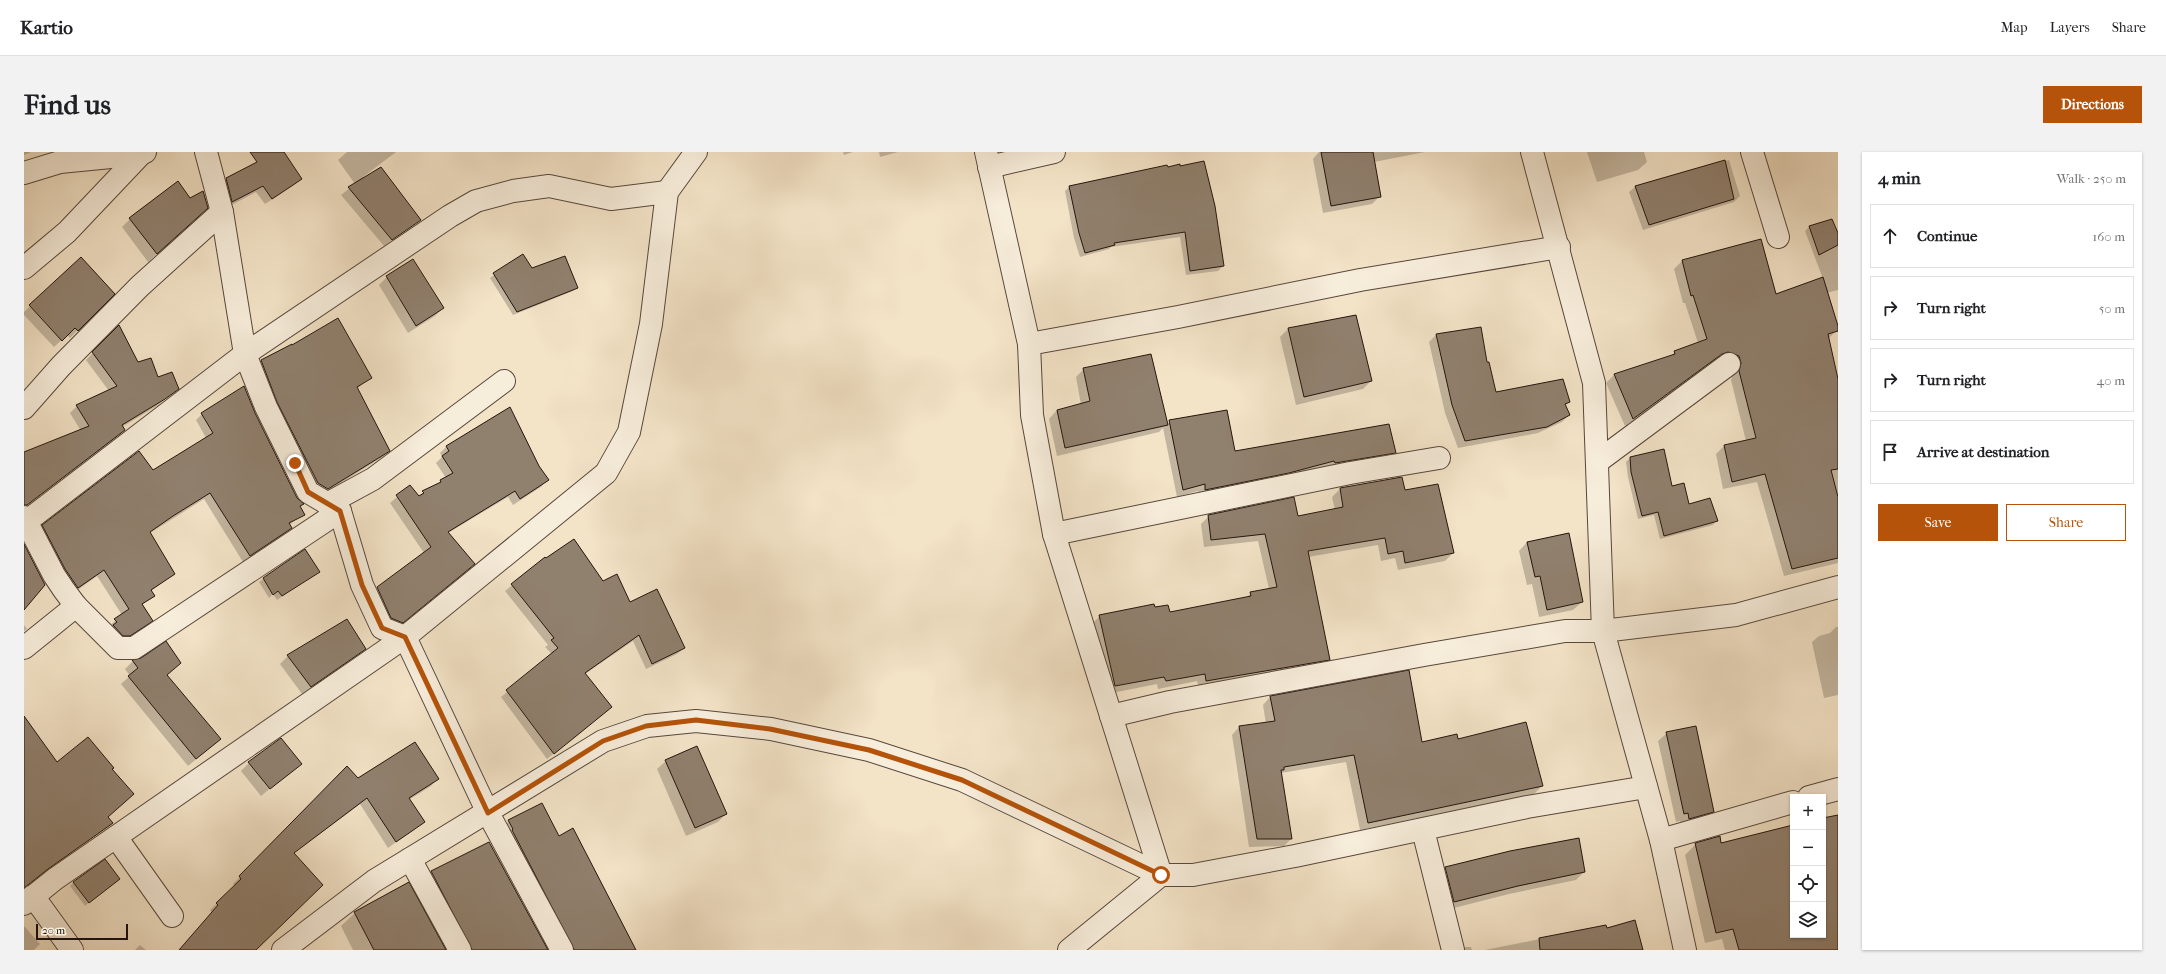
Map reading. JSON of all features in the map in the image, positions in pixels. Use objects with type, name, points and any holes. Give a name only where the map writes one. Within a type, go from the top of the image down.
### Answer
[{"type":"street","points":[[206,152],[222,212],[245,354],[266,407],[308,492],[333,508],[362,585],[382,628],[405,637],[488,813],[562,950]]},
{"type":"street","points":[[72,950],[29,900],[116,837],[405,637],[606,473],[629,432],[651,324],[667,192],[696,152]]},
{"type":"street","points":[[1054,152],[988,159],[1029,344],[1032,415],[1054,534],[1161,875]]},
{"type":"street","points":[[1532,152],[1559,247],[1594,383],[1603,631],[1661,840],[1685,950]]},
{"type":"street","points":[[1752,152],[1778,238]]},
{"type":"street","points":[[24,173],[60,162],[143,153]]},
{"type":"street","points":[[24,268],[66,232],[143,153]]},
{"type":"street","points":[[504,380],[333,508],[134,648],[118,648],[76,606],[54,575],[25,519],[245,354],[476,200],[513,191],[549,186],[611,199],[667,192]]},
{"type":"street","points":[[24,408],[62,366],[140,286],[222,212]]},
{"type":"street","points":[[1029,344],[1178,317],[1360,280],[1559,247]]},
{"type":"street","points":[[1597,462],[1729,364]]},
{"type":"street","points":[[1054,534],[1350,473],[1439,458]]},
{"type":"street","points":[[1111,716],[1177,701],[1440,652],[1564,631],[1603,631],[1736,615],[1838,587]]},
{"type":"street","points":[[24,648],[76,606]]},
{"type":"street","points":[[283,950],[374,881],[488,813],[603,741],[646,726],[696,720],[770,729],[869,750],[962,780],[1161,875],[1193,875],[1423,830],[1527,807],[1646,787]]},
{"type":"street","points":[[1820,794],[1838,789]]},
{"type":"street","points":[[1661,840],[1790,803]]},
{"type":"street","points":[[1423,830],[1453,950]]},
{"type":"street","points":[[116,837],[172,916]]},
{"type":"street","points":[[410,859],[460,950]]},
{"type":"street","points":[[1069,950],[1161,875]]},
{"type":"building","points":[[250,152],[284,152],[302,179],[272,199],[263,186],[232,202],[226,178],[257,162]]},
{"type":"building","points":[[1321,152],[1373,152],[1381,197],[1331,206]]},
{"type":"building","points":[[1725,160],[1734,199],[1649,225],[1635,186]]},
{"type":"building","points":[[1204,161],[1215,206],[1224,266],[1190,271],[1185,232],[1114,243],[1115,245],[1085,253],[1069,186],[1167,165],[1168,167],[1180,164],[1180,166]]},
{"type":"building","points":[[381,167],[421,220],[392,240],[348,187]]},
{"type":"building","points":[[178,181],[190,198],[203,191],[208,208],[157,254],[129,218]]},
{"type":"building","points":[[1832,219],[1838,233],[1838,245],[1819,255],[1809,226]]},
{"type":"building","points":[[1761,239],[1776,294],[1823,277],[1838,326],[1838,331],[1828,334],[1838,379],[1838,469],[1831,470],[1838,497],[1838,558],[1792,569],[1765,474],[1732,482],[1724,445],[1756,438],[1739,371],[1741,363],[1739,356],[1728,352],[1722,354],[1633,419],[1614,374],[1675,354],[1674,351],[1707,339],[1693,295],[1691,296],[1682,260]]},
{"type":"building","points":[[523,254],[532,268],[565,256],[578,288],[517,312],[493,273]]},
{"type":"building","points":[[81,257],[115,294],[78,331],[75,328],[62,341],[29,305]]},
{"type":"building","points":[[413,259],[444,308],[416,326],[386,276]]},
{"type":"building","points":[[1356,315],[1372,381],[1304,397],[1288,328]]},
{"type":"building","points":[[338,318],[372,378],[357,387],[390,451],[328,489],[318,483],[277,402],[261,360],[292,345]]},
{"type":"building","points":[[119,325],[138,362],[151,358],[158,377],[172,372],[179,389],[122,425],[125,430],[27,505],[24,505],[24,452],[89,426],[76,405],[117,386],[92,352]]},
{"type":"building","points":[[1481,327],[1487,362],[1489,362],[1496,392],[1563,379],[1570,402],[1565,404],[1570,415],[1547,427],[1465,441],[1452,405],[1436,334]]},
{"type":"building","points":[[1151,354],[1168,425],[1065,448],[1057,410],[1090,401],[1083,368]]},
{"type":"building","points":[[244,386],[255,413],[297,498],[304,504],[300,506],[305,515],[289,523],[292,528],[250,556],[210,493],[173,516],[150,532],[175,574],[151,590],[155,596],[142,604],[153,621],[130,636],[123,636],[113,625],[117,622],[114,619],[129,609],[104,570],[78,588],[65,569],[42,525],[139,451],[153,470],[213,433],[201,413]]},
{"type":"building","points":[[510,407],[539,466],[549,480],[520,499],[515,491],[448,532],[475,564],[403,623],[391,618],[377,587],[431,547],[396,495],[410,485],[419,496],[424,493],[422,491],[441,482],[440,480],[453,473],[442,456],[449,451],[446,446]]},
{"type":"building","points":[[1227,410],[1235,451],[1389,424],[1396,453],[1335,463],[1334,461],[1289,473],[1205,490],[1205,484],[1183,490],[1169,420]]},
{"type":"building","points":[[1664,449],[1672,486],[1684,483],[1689,504],[1710,498],[1718,521],[1664,536],[1658,512],[1642,516],[1631,472],[1630,457]]},
{"type":"building","points":[[1402,477],[1405,490],[1438,484],[1454,553],[1405,563],[1403,551],[1388,554],[1385,538],[1308,551],[1330,660],[1206,681],[1205,674],[1166,681],[1164,677],[1115,686],[1099,615],[1154,604],[1155,607],[1168,605],[1170,612],[1251,596],[1250,592],[1277,587],[1265,534],[1211,540],[1208,515],[1294,497],[1298,516],[1343,507],[1340,488]]},
{"type":"building","points":[[1569,533],[1583,602],[1547,610],[1540,576],[1535,577],[1527,542]]},
{"type":"building","points":[[574,539],[603,581],[617,574],[630,602],[657,589],[685,648],[652,664],[639,635],[585,673],[612,707],[554,754],[506,690],[558,648],[551,640],[554,638],[511,584],[545,557],[546,558]]},
{"type":"building","points":[[24,544],[45,585],[24,610]]},
{"type":"building","points":[[305,549],[320,572],[282,596],[278,591],[273,595],[263,578]]},
{"type":"building","points":[[347,619],[366,649],[311,687],[287,655]]},
{"type":"building","points":[[166,641],[181,663],[167,675],[221,739],[196,759],[128,676],[138,668],[132,660],[141,658]]},
{"type":"building","points":[[1409,670],[1422,742],[1457,734],[1458,739],[1526,722],[1543,786],[1368,823],[1354,755],[1284,767],[1284,770],[1281,770],[1292,839],[1257,839],[1239,726],[1275,721],[1270,696]]},
{"type":"building","points":[[24,716],[57,762],[88,737],[114,768],[112,769],[134,794],[108,817],[113,823],[24,888]]},
{"type":"building","points":[[1696,726],[1714,812],[1689,819],[1688,813],[1684,814],[1666,732]]},
{"type":"building","points":[[281,738],[302,764],[270,789],[248,762]]},
{"type":"building","points":[[415,742],[439,779],[409,798],[425,822],[396,842],[367,798],[294,853],[323,885],[256,950],[179,950],[218,905],[216,903],[241,879],[239,876],[347,766],[358,778]]},
{"type":"building","points":[[697,746],[727,814],[695,828],[665,760]]},
{"type":"building","points":[[542,803],[559,836],[573,828],[636,950],[574,950],[508,820]]},
{"type":"building","points":[[1838,815],[1838,950],[1739,950],[1733,929],[1716,933],[1695,843],[1720,836],[1721,843],[1790,826],[1790,938],[1826,938],[1826,817]]},
{"type":"building","points":[[1579,838],[1585,872],[1518,886],[1454,902],[1445,867],[1510,851]]},
{"type":"building","points":[[489,842],[548,950],[472,950],[431,871]]},
{"type":"building","points":[[105,859],[120,879],[89,903],[73,882]]},
{"type":"building","points":[[409,882],[446,950],[374,950],[354,912]]},
{"type":"building","points":[[1635,920],[1643,950],[1540,950],[1539,938],[1606,925],[1607,928]]},
{"type":"route","points":[[295,463],[308,492],[340,511],[362,585],[382,628],[405,637],[488,813],[603,741],[646,726],[696,720],[770,729],[869,750],[962,780],[1161,875]]}]
